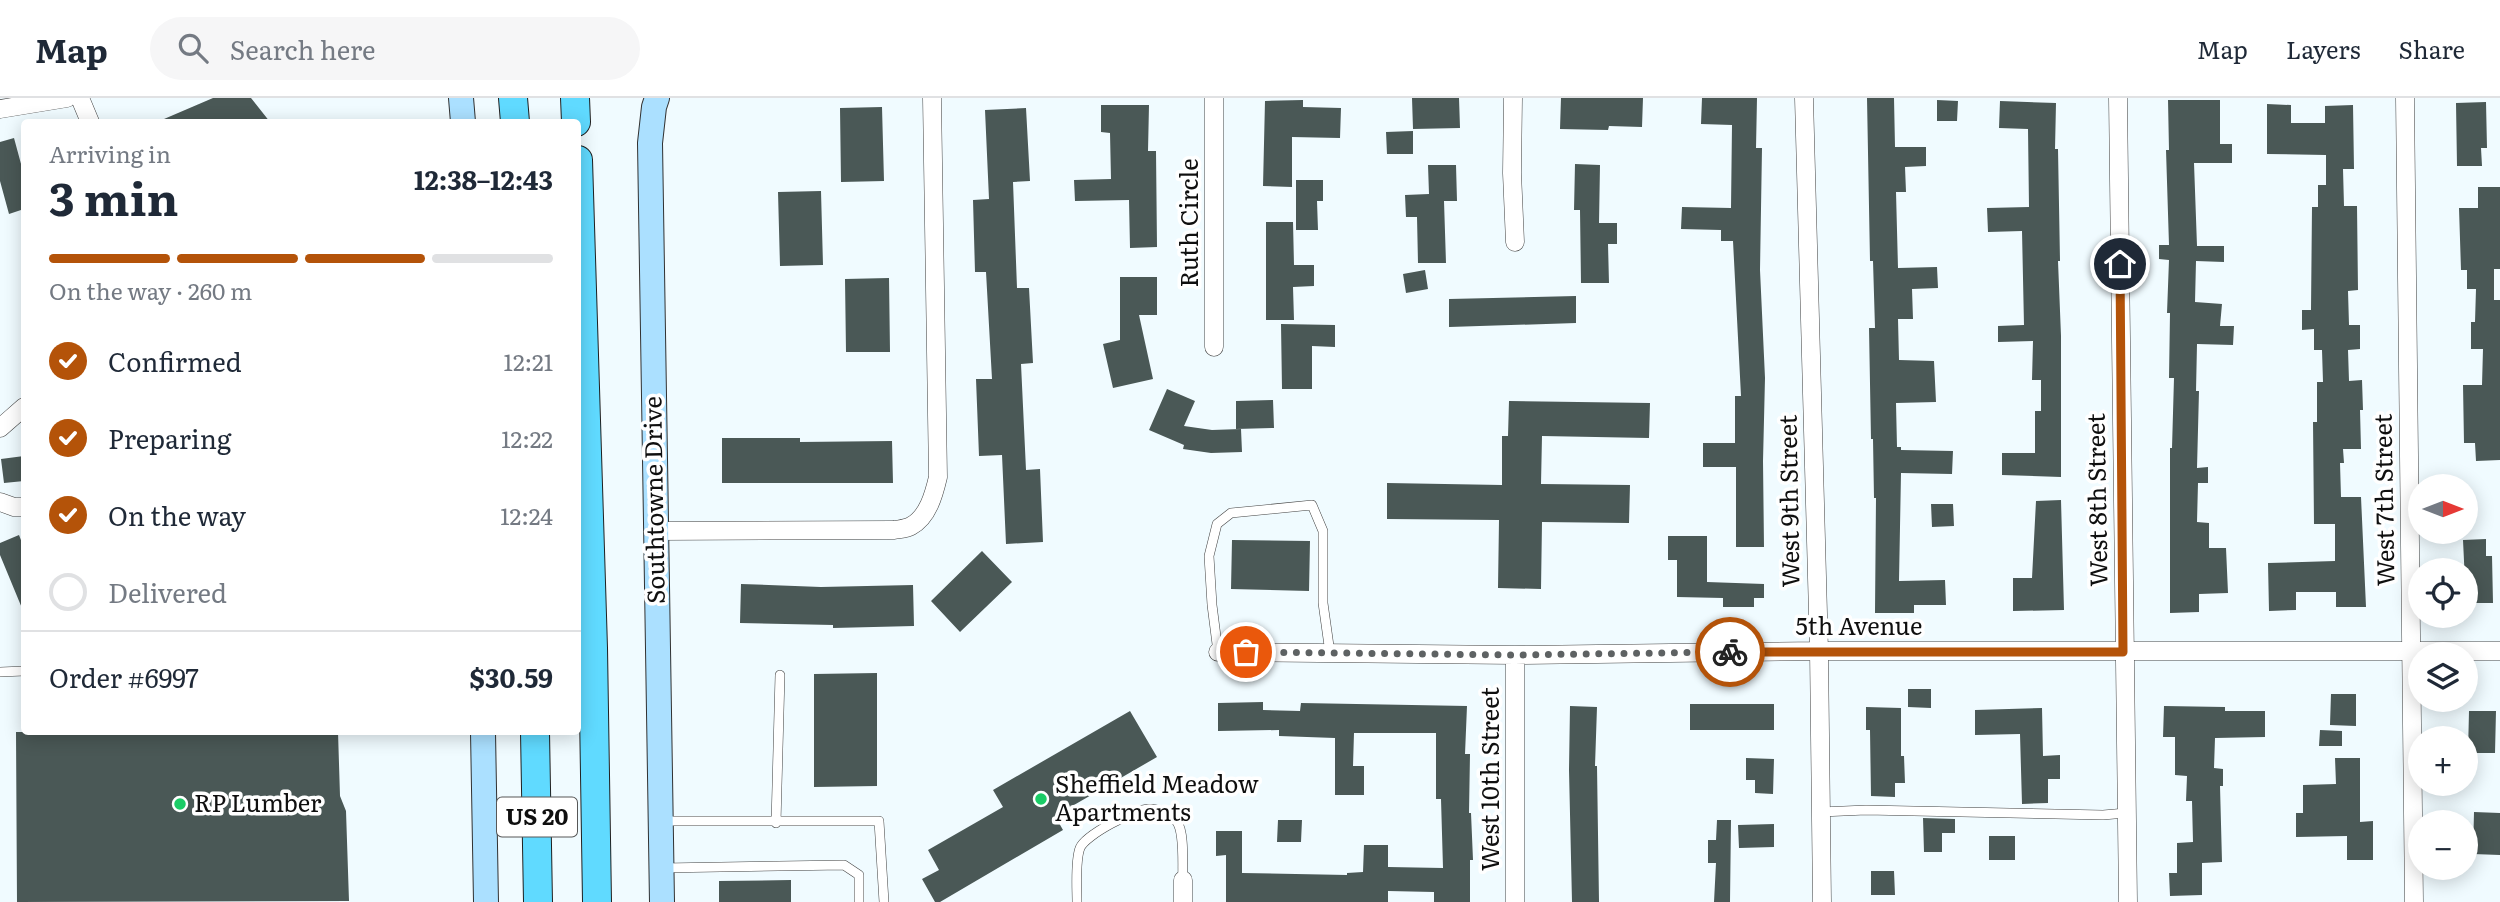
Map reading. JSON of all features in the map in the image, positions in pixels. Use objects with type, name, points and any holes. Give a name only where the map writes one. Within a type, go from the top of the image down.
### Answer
[{"type":"main road","points":[[513,98],[515,119]]},
{"type":"main road","points":[[575,98],[576,119]]},
{"type":"main road","name":"US 20","points":[[581,256],[592,607],[597,902]]},
{"type":"main road","name":"US 20","points":[[535,735],[538,902]]},
{"type":"street","points":[[0,109],[67,98]]},
{"type":"street","points":[[80,98],[89,119]]},
{"type":"street","points":[[461,98],[463,119]]},
{"type":"street","name":"Southtowne Drive","points":[[657,98],[650,143],[662,902]]},
{"type":"street","points":[[656,531],[894,530],[911,526],[921,517],[928,506],[938,477],[932,98]]},
{"type":"street","name":"Ruth Circle","points":[[1214,98],[1214,347]]},
{"type":"street","points":[[1513,98],[1515,242]]},
{"type":"street","name":"West 9th Street","points":[[1804,98],[1819,651],[1822,902]]},
{"type":"street","name":"West 8th Street","points":[[2118,98],[2128,902]]},
{"type":"street","name":"West 7th Street","points":[[2405,98],[2412,642]]},
{"type":"street","points":[[0,428],[21,410]]},
{"type":"street","points":[[0,502],[21,507]]},
{"type":"street","name":"5th Avenue","points":[[1218,652],[1515,655],[1819,651],[2408,651]]},
{"type":"street","name":"5th Avenue","points":[[2478,651],[2500,651]]},
{"type":"street","name":"West 10th Street","points":[[1515,655],[1516,902]]},
{"type":"street","name":"West 7th Street","points":[[2412,712],[2414,902]]},
{"type":"street","points":[[482,735],[486,902]]},
{"type":"street","points":[[1182,880],[1183,902]]},
{"type":"lane","points":[[1218,652],[1209,555],[1217,524],[1231,513],[1312,505],[1323,531],[1323,603],[1330,653]]},
{"type":"lane","points":[[0,672],[21,671]]},
{"type":"lane","points":[[776,822],[780,675]]},
{"type":"lane","points":[[1077,902],[1080,847],[1089,837],[1139,810],[1165,812],[1174,817],[1180,825],[1182,880]]},
{"type":"lane","points":[[1821,812],[1866,810],[2103,816],[2126,813]]},
{"type":"lane","points":[[660,821],[879,821],[884,902]]},
{"type":"lane","points":[[661,868],[844,865],[859,875],[859,902]]},
{"type":"building","points":[[213,98],[251,98],[268,119],[164,119]]},
{"type":"building","points":[[1412,98],[1459,98],[1460,128],[1413,129]]},
{"type":"building","points":[[1561,98],[1643,98],[1642,127],[1609,126],[1608,130],[1560,129]]},
{"type":"building","points":[[1702,98],[1757,98],[1756,148],[1762,148],[1760,270],[1765,378],[1764,547],[1736,547],[1736,467],[1703,467],[1703,443],[1735,443],[1735,396],[1741,396],[1733,241],[1721,241],[1721,230],[1681,229],[1682,207],[1731,208],[1732,125],[1701,124]]},
{"type":"building","points":[[1867,98],[1894,98],[1895,147],[1926,147],[1926,166],[1905,167],[1906,192],[1896,192],[1898,268],[1937,267],[1938,288],[1912,289],[1913,319],[1898,319],[1899,360],[1934,361],[1936,402],[1896,403],[1897,447],[1901,447],[1901,450],[1953,451],[1952,474],[1901,473],[1899,581],[1945,580],[1946,605],[1914,605],[1914,613],[1875,613],[1876,498],[1871,439],[1869,328],[1875,328],[1873,261],[1870,261]]},
{"type":"building","points":[[1303,100],[1303,107],[1341,108],[1340,138],[1292,137],[1292,187],[1263,186],[1265,101]]},
{"type":"building","points":[[1937,100],[1958,101],[1957,121],[1937,121]]},
{"type":"building","points":[[2168,100],[2220,100],[2220,144],[2232,144],[2232,163],[2194,163],[2197,246],[2224,246],[2224,262],[2196,261],[2195,302],[2222,304],[2220,326],[2234,326],[2233,345],[2197,344],[2197,468],[2208,467],[2208,483],[2198,483],[2197,522],[2209,523],[2209,548],[2226,548],[2228,593],[2199,594],[2199,612],[2170,613],[2170,448],[2174,378],[2169,378],[2169,260],[2159,259],[2159,245],[2169,245],[2166,150],[2169,150]]},
{"type":"building","points":[[2000,101],[2056,103],[2061,477],[2002,475],[2002,453],[2035,453],[2035,411],[2041,411],[2041,380],[2032,380],[2033,341],[1998,342],[1998,326],[2024,325],[2022,231],[1988,232],[1987,208],[2029,207],[2028,129],[1999,128]]},
{"type":"building","points":[[2486,102],[2487,148],[2481,148],[2482,166],[2457,166],[2456,103]]},
{"type":"building","points":[[2267,104],[2291,105],[2291,123],[2325,123],[2325,106],[2353,105],[2354,169],[2343,169],[2344,206],[2357,206],[2358,290],[2348,291],[2349,325],[2360,325],[2360,349],[2348,350],[2349,381],[2362,380],[2363,410],[2360,410],[2361,449],[2343,449],[2344,463],[2340,463],[2341,497],[2361,497],[2366,607],[2336,607],[2336,592],[2296,592],[2296,610],[2269,611],[2268,563],[2335,561],[2335,524],[2314,524],[2313,422],[2317,422],[2317,382],[2323,382],[2322,350],[2314,350],[2314,329],[2302,330],[2302,310],[2311,310],[2312,207],[2318,207],[2318,185],[2326,185],[2326,155],[2267,154]]},
{"type":"building","points":[[1101,105],[1149,105],[1148,151],[1156,151],[1157,247],[1130,248],[1129,200],[1075,201],[1074,180],[1111,179],[1110,133],[1101,132]]},
{"type":"building","points":[[882,107],[884,181],[841,182],[840,108]]},
{"type":"building","points":[[1026,108],[1030,181],[1013,182],[1017,288],[1029,288],[1033,363],[1021,364],[1026,470],[1040,469],[1043,542],[1006,544],[1002,455],[979,456],[976,379],[992,379],[986,272],[975,272],[973,200],[989,199],[985,110]]},
{"type":"building","points":[[1413,131],[1413,154],[1387,154],[1386,132]]},
{"type":"building","points":[[14,138],[21,164],[21,210],[9,214],[0,181],[0,142]]},
{"type":"building","points":[[1575,164],[1600,165],[1599,223],[1617,223],[1617,244],[1608,244],[1609,283],[1581,283],[1580,210],[1574,210]]},
{"type":"building","points":[[1428,165],[1456,165],[1457,201],[1444,201],[1446,263],[1418,263],[1417,217],[1406,217],[1405,195],[1429,194]]},
{"type":"building","points":[[1296,180],[1323,180],[1323,201],[1317,201],[1318,230],[1296,230]]},
{"type":"building","points":[[2478,187],[2500,187],[2500,269],[2494,269],[2494,300],[2500,300],[2500,460],[2476,461],[2475,443],[2464,443],[2463,385],[2482,385],[2483,349],[2471,349],[2471,322],[2475,322],[2476,289],[2467,289],[2467,270],[2461,270],[2459,208],[2478,208]]},
{"type":"building","points":[[821,191],[823,265],[780,266],[778,192]]},
{"type":"building","points":[[1266,222],[1293,222],[1294,265],[1314,265],[1314,286],[1293,287],[1294,320],[1266,320]]},
{"type":"building","points":[[1425,270],[1428,289],[1406,293],[1403,274]]},
{"type":"building","points":[[1120,277],[1157,277],[1157,315],[1139,315],[1153,379],[1113,388],[1103,344],[1120,340]]},
{"type":"building","points":[[889,278],[890,352],[846,352],[845,279]]},
{"type":"building","points":[[1576,296],[1576,323],[1449,327],[1449,299]]},
{"type":"building","points":[[1281,324],[1335,325],[1335,347],[1312,346],[1312,389],[1282,389]]},
{"type":"building","points":[[1167,389],[1195,401],[1184,426],[1212,430],[1241,429],[1242,452],[1211,453],[1183,449],[1184,445],[1149,430]]},
{"type":"building","points":[[1273,400],[1274,428],[1236,429],[1236,401]]},
{"type":"building","points":[[1509,401],[1650,403],[1649,438],[1542,436],[1541,484],[1630,485],[1629,523],[1542,522],[1541,589],[1498,588],[1499,520],[1387,519],[1387,483],[1502,485],[1502,436],[1508,436]]},
{"type":"building","points":[[722,438],[800,438],[800,442],[892,441],[893,483],[722,483]]},
{"type":"building","points":[[21,456],[21,481],[4,483],[1,459]]},
{"type":"building","points":[[2061,500],[2064,610],[2013,611],[2013,578],[2032,578],[2036,501]]},
{"type":"building","points":[[1931,504],[1953,504],[1954,526],[1932,527]]},
{"type":"building","points":[[19,535],[21,540],[21,606],[0,555],[0,543]]},
{"type":"building","points":[[1668,536],[1707,536],[1707,582],[1764,584],[1764,598],[1754,598],[1754,607],[1723,607],[1723,598],[1677,597],[1677,560],[1668,560]]},
{"type":"building","points":[[2478,539],[2486,539],[2486,556],[2492,556],[2493,603],[2478,603],[2478,558],[2464,558],[2463,544],[2478,544]]},
{"type":"building","points":[[1232,540],[1310,541],[1309,591],[1231,589]]},
{"type":"building","points":[[982,551],[1012,582],[960,632],[931,601]]},
{"type":"building","points":[[741,584],[821,587],[913,585],[914,626],[833,628],[833,625],[740,623]]},
{"type":"building","points":[[877,673],[877,786],[814,787],[814,674]]},
{"type":"building","points":[[1908,689],[1931,689],[1931,708],[1908,707]]},
{"type":"building","points":[[2331,694],[2356,694],[2356,726],[2330,725]]},
{"type":"building","points":[[1263,702],[1263,710],[1300,711],[1301,703],[1467,706],[1465,754],[1470,754],[1469,813],[1473,860],[1470,860],[1470,902],[1434,902],[1434,892],[1388,891],[1388,902],[1226,902],[1226,855],[1216,856],[1216,831],[1242,831],[1242,873],[1347,875],[1363,872],[1364,845],[1388,845],[1388,867],[1443,868],[1441,799],[1436,799],[1436,733],[1354,733],[1353,766],[1364,766],[1364,795],[1335,795],[1335,738],[1279,736],[1279,730],[1218,731],[1218,703]]},
{"type":"building","points":[[1690,704],[1774,704],[1774,730],[1690,730]]},
{"type":"building","points":[[1570,706],[1597,707],[1595,766],[1599,902],[1572,902]]},
{"type":"building","points":[[2164,706],[2265,711],[2265,737],[2215,738],[2214,768],[2223,769],[2223,786],[2220,786],[2222,862],[2202,863],[2202,895],[2170,896],[2169,873],[2177,873],[2177,843],[2193,842],[2192,801],[2186,801],[2187,776],[2175,775],[2175,737],[2163,737]]},
{"type":"building","points":[[1866,707],[1901,708],[1901,756],[1904,756],[1905,783],[1895,783],[1895,797],[1871,796],[1870,730],[1866,730]]},
{"type":"building","points":[[2042,708],[2043,756],[2060,755],[2060,779],[2048,779],[2048,803],[2022,804],[2020,734],[1975,735],[1975,710]]},
{"type":"building","name":"Sheffield Meadow Apartments","points":[[1130,711],[1157,757],[1055,816],[1063,830],[940,902],[935,902],[922,879],[939,870],[928,850],[1003,807],[993,790]]},
{"type":"building","points":[[2496,711],[2495,753],[2478,753],[2478,726],[2469,726],[2469,712]]},
{"type":"building","points":[[2320,730],[2342,731],[2342,746],[2319,746]]},
{"type":"building","name":"RP Lumber","points":[[16,732],[21,732],[21,735],[338,735],[340,796],[346,811],[349,901],[17,902]]},
{"type":"building","points":[[1746,758],[1774,759],[1773,794],[1755,793],[1755,780],[1746,780]]},
{"type":"building","points":[[2335,758],[2360,758],[2360,822],[2373,821],[2373,860],[2347,860],[2347,836],[2296,837],[2296,813],[2303,813],[2303,785],[2336,784]]},
{"type":"building","points":[[2478,812],[2500,813],[2500,855],[2478,854]]},
{"type":"building","points":[[1923,818],[1955,819],[1955,833],[1942,833],[1942,852],[1924,852]]},
{"type":"building","points":[[1278,820],[1302,820],[1301,842],[1277,842]]},
{"type":"building","points":[[1717,820],[1731,820],[1730,902],[1714,902],[1716,863],[1708,863],[1708,840],[1716,840]]},
{"type":"building","points":[[1774,824],[1774,847],[1739,848],[1738,825]]},
{"type":"building","points":[[1989,836],[2015,836],[2015,860],[1989,860]]},
{"type":"building","points":[[1871,871],[1894,871],[1895,895],[1871,895]]},
{"type":"building","points":[[791,880],[791,902],[719,902],[719,881]]},
{"type":"way so far","points":[[1246,652],[1515,655],[1730,652]]},
{"type":"place","name":"Sheffield Meadow Apartments","points":[[1041,799]]},
{"type":"place","name":"RP Lumber","points":[[180,804]]},
{"type":"route","points":[[1730,652],[2123,652],[2120,264]]}]
